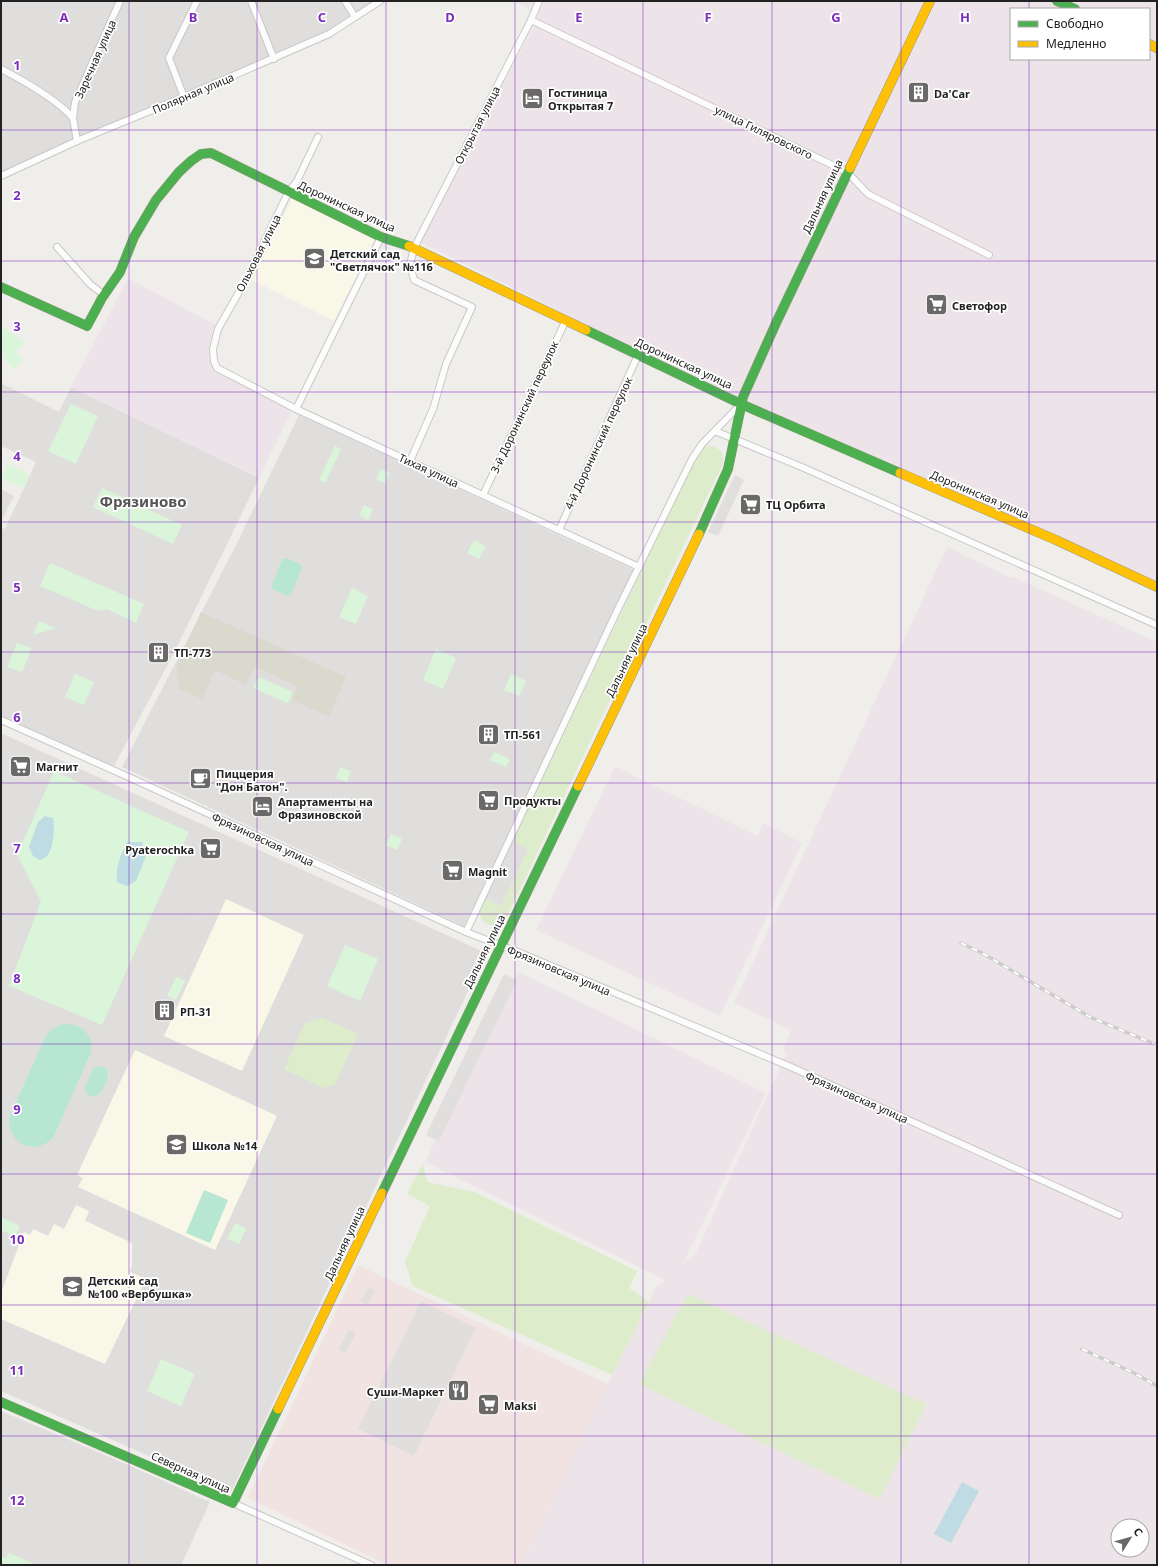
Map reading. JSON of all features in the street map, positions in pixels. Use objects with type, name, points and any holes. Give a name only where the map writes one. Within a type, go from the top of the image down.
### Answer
[{"type":"street","name":"Заречная улица","points":[[77,141],[73,118],[75,102],[120,1]]},
{"type":"street","points":[[184,97],[169,58],[197,1]]},
{"type":"street","points":[[251,1],[274,59]]},
{"type":"street","points":[[345,1],[355,16]]},
{"type":"street","name":"Полярная улица","points":[[1,176],[77,141],[274,59],[329,34],[380,1]]},
{"type":"street","name":"Открытая улица","points":[[410,461],[433,409],[446,364],[472,307],[414,280],[410,265],[414,248],[531,20],[539,1]]},
{"type":"street","name":"Дальняя улица","points":[[233,1503],[500,945],[687,560],[728,469],[743,397],[847,172],[930,1]]},
{"type":"street","points":[[1057,1],[1072,8]]},
{"type":"street","name":"улица Гиляровского","points":[[531,20],[847,172],[868,194],[989,255]]},
{"type":"street","points":[[1,70],[53,100],[73,118]]},
{"type":"street","name":"Ольховая улица","points":[[221,370],[217,368],[214,361],[213,349],[218,329],[243,285],[289,191],[297,181],[318,137]]},
{"type":"street","name":"Доронинская улица","points":[[104,294],[128,259],[133,239],[146,216],[175,175],[195,158],[205,152],[218,155],[381,237],[414,248],[742,404],[1056,540],[1157,587]]},
{"type":"street","points":[[296,409],[381,237]]},
{"type":"street","points":[[1,287],[87,326],[104,294],[90,284],[57,246]]},
{"type":"street","name":"3-й Доронинский переулок","points":[[483,495],[566,320]]},
{"type":"street","name":"4-й Доронинский переулок","points":[[559,530],[638,355]]},
{"type":"street","name":"Тихая улица","points":[[221,370],[296,409],[639,567]]},
{"type":"street","name":"Дальняя улица","points":[[466,932],[639,567],[692,459],[697,450],[742,404]]},
{"type":"street","points":[[715,431],[804,468],[1157,625]]},
{"type":"street","name":"Фрязиновская улица","points":[[1,720],[466,932],[791,1067],[1119,1215]]},
{"type":"street","name":"Северная улица","points":[[1,1402],[371,1565]]},
{"type":"shaded area","points":[[3,1],[375,1],[328,31],[273,57],[1,173],[1,6]]},
{"type":"shaded area","points":[[515,1],[1157,1],[1157,582],[723,392],[420,242],[539,16]]},
{"type":"shaded area","name":"Детский сад \"Светлячок\" №116","points":[[293,197],[375,238],[334,321],[252,280]]},
{"type":"shaded area","points":[[128,278],[217,326],[215,369],[292,410],[259,478],[71,387]]},
{"type":"shaded area","points":[[1,383],[59,412],[71,387],[259,478],[176,649],[114,766],[1,717],[1,528],[5,529],[36,462],[1,446]]},
{"type":"shaded area","points":[[299,415],[634,570],[464,926],[122,767],[238,541]]},
{"type":"shaded area","points":[[735,475],[744,480],[718,536],[708,532]]},
{"type":"shaded area","points":[[1,489],[14,496],[1,521]]},
{"type":"shaded area","points":[[947,547],[1012,578],[1013,577],[1157,642],[1157,1565],[522,1565],[655,1288],[665,1280],[425,1162],[519,972],[766,1093],[683,1264],[696,1253],[787,1052],[783,1050],[791,1030],[734,1003]]},
{"type":"shaded area","points":[[201,612],[346,677],[329,717],[292,700],[298,687],[255,667],[246,685],[215,670],[202,699],[179,689],[176,668]]},
{"type":"shaded area","points":[[1,733],[486,953],[231,1492],[1,1391]]},
{"type":"shaded area","points":[[615,766],[757,836],[763,823],[802,843],[720,1016],[536,930]]},
{"type":"shaded area","points":[[512,841],[528,849],[501,906],[485,898]]},
{"type":"shaded area","points":[[199,899],[214,906],[183,977],[168,970]]},
{"type":"shaded area","points":[[226,899],[304,935],[242,1071],[164,1036]]},
{"type":"shaded area","points":[[504,974],[517,980],[439,1141],[426,1135]]},
{"type":"shaded area","name":"Школа №14","points":[[135,1050],[277,1116],[215,1250],[78,1187],[83,1178],[77,1175]]},
{"type":"shaded area","name":"Детский сад №100 «Вербушка»","points":[[76,1205],[89,1211],[85,1221],[132,1243],[132,1265],[130,1272],[146,1279],[105,1364],[1,1319],[1,1293],[24,1232],[30,1235],[33,1229],[48,1236],[54,1224],[64,1229]]},
{"type":"shaded area","points":[[1,1232],[13,1238],[1,1267]]},
{"type":"shaded area","points":[[358,1265],[608,1384],[522,1565],[388,1565],[248,1498]]},
{"type":"shaded area","points":[[368,1287],[375,1290],[368,1305],[360,1302]]},
{"type":"shaded area","points":[[421,1301],[476,1328],[414,1456],[358,1429]]},
{"type":"shaded area","points":[[348,1330],[356,1333],[346,1353],[339,1349]]},
{"type":"shaded area","points":[[1,1411],[133,1467],[210,1502],[181,1565],[1,1565]]},
{"type":"green space","points":[[3,326],[25,343],[16,351],[22,360],[14,370],[1,354],[1,328]]},
{"type":"green space","points":[[71,404],[98,416],[76,464],[48,451]]},
{"type":"green space","points":[[335,446],[341,449],[325,483],[319,480]]},
{"type":"green space","points":[[711,446],[720,450],[723,458],[722,465],[506,918],[499,925],[485,923],[480,915],[480,908],[485,898],[501,906],[528,849],[512,841],[698,453],[705,447]]},
{"type":"green space","points":[[8,464],[29,474],[23,488],[1,478]]},
{"type":"green space","points":[[381,469],[390,473],[385,483],[376,480]]},
{"type":"green space","points":[[102,488],[182,525],[173,544],[93,507]]},
{"type":"green space","points":[[364,505],[373,509],[368,520],[359,516]]},
{"type":"green space","points":[[474,540],[486,546],[479,559],[467,553]]},
{"type":"green space","points":[[285,558],[300,564],[302,568],[291,594],[287,596],[271,588],[282,560]]},
{"type":"green space","points":[[50,563],[144,604],[136,623],[107,609],[98,611],[40,586]]},
{"type":"green space","points":[[352,588],[368,596],[356,624],[339,617]]},
{"type":"green space","points":[[39,621],[56,628],[33,635]]},
{"type":"green space","points":[[17,643],[32,648],[22,672],[7,667]]},
{"type":"green space","points":[[436,649],[456,658],[443,689],[423,680]]},
{"type":"green space","points":[[75,674],[94,682],[84,705],[65,697]]},
{"type":"green space","points":[[511,674],[526,681],[519,696],[504,690]]},
{"type":"green space","points":[[259,677],[293,692],[288,703],[253,688]]},
{"type":"green space","points":[[494,752],[510,759],[506,767],[490,760]]},
{"type":"green space","points":[[340,767],[351,771],[347,782],[336,778]]},
{"type":"green space","points":[[54,771],[189,832],[102,1025],[9,986],[41,901],[17,855]]},
{"type":"green space","points":[[391,834],[402,839],[397,850],[386,845]]},
{"type":"green space","points":[[345,945],[378,959],[360,1001],[327,986]]},
{"type":"green space","points":[[176,977],[185,981],[176,1000],[167,996]]},
{"type":"green space","points":[[322,1018],[358,1034],[335,1085],[323,1088],[284,1069],[305,1023]]},
{"type":"green space","points":[[63,1024],[75,1025],[88,1035],[91,1052],[53,1138],[38,1146],[30,1146],[17,1140],[13,1135],[9,1118],[45,1038],[52,1029]]},
{"type":"green space","points":[[99,1066],[107,1069],[108,1076],[103,1088],[95,1097],[86,1094],[85,1088],[93,1068]]},
{"type":"green space","points":[[423,1163],[427,1182],[474,1192],[637,1271],[629,1288],[649,1302],[612,1375],[413,1286],[405,1262],[430,1206],[407,1194]]},
{"type":"green space","points":[[204,1190],[228,1200],[210,1243],[186,1233]]},
{"type":"green space","points":[[1,1217],[20,1226],[15,1237],[1,1230]]},
{"type":"green space","points":[[235,1223],[246,1229],[239,1244],[227,1239]]},
{"type":"green space","points":[[688,1294],[926,1404],[880,1499],[639,1384]]},
{"type":"green space","points":[[161,1359],[195,1374],[181,1406],[147,1391]]},
{"type":"green space","points":[[9,1553],[36,1565],[1,1565],[1,1556],[6,1559]]},
{"type":"water","points":[[45,816],[53,818],[53,838],[49,854],[40,860],[33,856],[29,847],[38,822]]},
{"type":"water","points":[[127,842],[142,842],[146,856],[136,881],[127,886],[117,882],[117,871],[119,861]]},
{"type":"water","points":[[962,1482],[979,1491],[951,1543],[934,1534]]},
{"type":"railway","points":[[961,943],[982,953],[1090,1017],[1157,1045]]},
{"type":"railway","points":[[1082,1349],[1134,1373],[1157,1386]]},
{"type":"traffic: fast","points":[[1057,1],[1073,8]]},
{"type":"traffic: fast","points":[[1,287],[87,326],[102,298],[120,272],[134,237],[156,200],[179,172],[201,154],[211,153],[381,237],[409,246]]},
{"type":"traffic: fast","points":[[699,534],[728,469],[743,397],[777,321],[850,168]]},
{"type":"traffic: fast","points":[[586,330],[741,404],[900,473]]},
{"type":"traffic: fast","points":[[382,1193],[578,786]]},
{"type":"traffic: fast","points":[[1,1402],[233,1503],[278,1409]]},
{"type":"traffic: slow","points":[[850,168],[930,1]]},
{"type":"traffic: slow","points":[[1150,44],[1157,48]]},
{"type":"traffic: slow","points":[[409,246],[586,330]]},
{"type":"traffic: slow","points":[[900,473],[1056,540],[1157,587]]},
{"type":"traffic: slow","points":[[578,786],[699,534]]},
{"type":"traffic: slow","points":[[278,1409],[382,1193]]},
{"type":"place","name":"Da'Car","points":[[919,93]]},
{"type":"place","name":"Гостиница Открытая 7","points":[[532,98]]},
{"type":"place","name":"Детский сад \"Светлячок\" №116","points":[[314,259]]},
{"type":"place","name":"Светофор","points":[[936,305]]},
{"type":"place","name":"ТЦ Орбита","points":[[751,504]]},
{"type":"place","name":"ТП-773","points":[[158,652]]},
{"type":"place","name":"ТП-561","points":[[489,734]]},
{"type":"place","name":"Магнит","points":[[21,766]]},
{"type":"place","name":"Пиццерия \"Дон Батон\".","points":[[201,779]]},
{"type":"place","name":"Продукты","points":[[489,800]]},
{"type":"place","name":"Апартаменты на Фрязиновской","points":[[263,807]]},
{"type":"place","name":"Pyaterochka","points":[[210,849]]},
{"type":"place","name":"Magnit","points":[[452,871]]},
{"type":"place","name":"РП-31","points":[[165,1011]]},
{"type":"place","name":"Школа №14","points":[[177,1145]]},
{"type":"place","name":"Детский сад №100 «Вербушка»","points":[[73,1286]]},
{"type":"place","name":"Суши-Маркет","points":[[459,1391]]},
{"type":"place","name":"Maksi","points":[[488,1405]]},
{"type":"district","name":"Фрязиново","points":[[143,501]]}]
